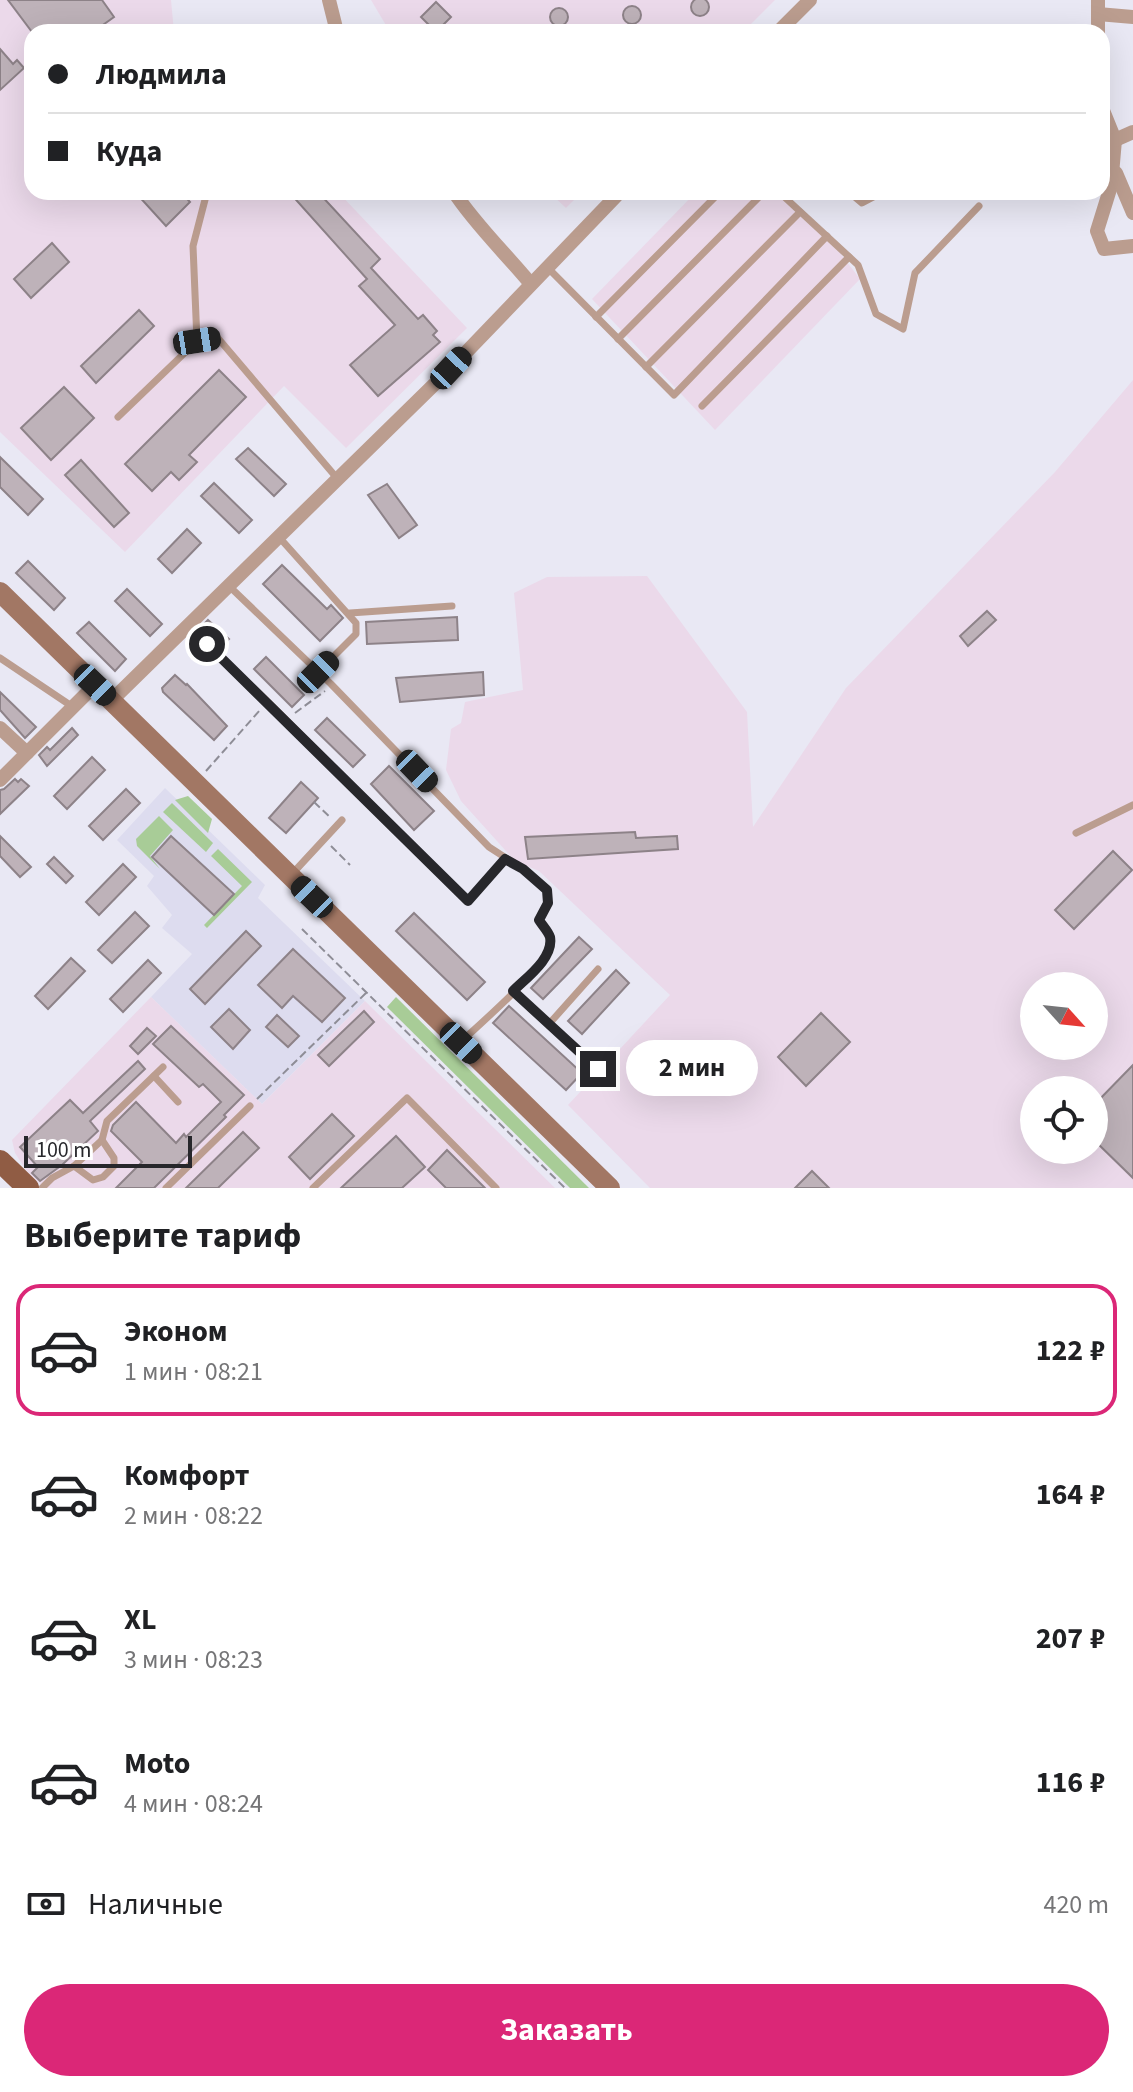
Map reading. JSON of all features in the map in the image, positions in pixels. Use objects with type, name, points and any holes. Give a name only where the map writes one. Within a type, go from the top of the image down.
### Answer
[{"type":"main road","points":[[0,592],[610,1188]]},
{"type":"main road","points":[[0,1161],[28,1188]]},
{"type":"street","points":[[329,0],[335,24]]},
{"type":"street","points":[[786,24],[810,0]]},
{"type":"street","points":[[1098,7],[1133,17]]},
{"type":"street","points":[[1110,128],[1115,140],[1110,189]]},
{"type":"street","points":[[1115,140],[1133,132]]},
{"type":"street","points":[[1113,162],[1119,185],[1133,213]]},
{"type":"street","points":[[459,200],[530,283]]},
{"type":"street","points":[[111,701],[336,477],[451,368],[612,200]]},
{"type":"street","points":[[1107,200],[1097,231],[1104,249],[1133,246]]},
{"type":"street","points":[[0,780],[95,685]]},
{"type":"street","points":[[0,728],[27,753]]},
{"type":"lane","points":[[197,341],[193,246],[205,200]]},
{"type":"lane","points":[[596,317],[712,200]]},
{"type":"lane","points":[[618,339],[756,200]]},
{"type":"lane","points":[[787,200],[858,265],[876,314],[903,329],[915,273],[979,206]]},
{"type":"lane","points":[[646,367],[800,212]]},
{"type":"lane","points":[[546,267],[674,395],[827,236]]},
{"type":"lane","points":[[702,406],[849,257]]},
{"type":"lane","points":[[118,417],[197,341],[217,337],[336,477]]},
{"type":"lane","points":[[278,536],[356,623],[356,634],[318,672]]},
{"type":"lane","points":[[229,586],[489,847],[523,869],[547,890],[548,903],[539,920],[550,935],[549,948],[538,966],[461,1043]]},
{"type":"lane","points":[[350,613],[452,606]]},
{"type":"lane","points":[[188,626],[468,901],[505,859]]},
{"type":"lane","points":[[0,658],[73,707]]},
{"type":"lane","points":[[1076,833],[1133,805]]},
{"type":"lane","points":[[290,876],[340,823]]},
{"type":"lane","points":[[549,1024],[598,969]]},
{"type":"lane","points":[[513,991],[598,1069]]},
{"type":"lane","points":[[42,1188],[52,1178],[74,1166],[102,1140],[107,1121],[163,1067]]},
{"type":"lane","points":[[154,1076],[178,1102]]},
{"type":"lane","points":[[313,1188],[407,1098],[496,1188]]},
{"type":"lane","points":[[166,1188],[250,1106]]},
{"type":"lane","points":[[74,1166],[93,1180],[103,1177],[114,1166],[114,1158],[102,1140]]},
{"type":"path","points":[[285,720],[322,696]]},
{"type":"path","points":[[203,775],[262,707]]},
{"type":"path","points":[[314,802],[340,823]]},
{"type":"path","points":[[324,840],[350,865]]},
{"type":"path","points":[[302,929],[565,1188]]},
{"type":"path","points":[[250,1106],[367,992]]},
{"type":"shaded area","points":[[0,0],[171,0],[173,24],[24,24],[24,200],[346,200],[467,328],[346,448],[284,386],[125,552],[0,432]]},
{"type":"shaded area","points":[[371,0],[775,0],[751,24],[385,24]]},
{"type":"shaded area","points":[[558,200],[574,200],[566,208]]},
{"type":"shaded area","points":[[688,200],[783,200],[840,253],[860,279],[715,430],[592,299]]},
{"type":"shaded area","points":[[1133,380],[1133,1188],[650,1188],[568,1105],[670,995],[539,871],[515,861],[461,801],[446,770],[451,729],[461,723],[465,702],[523,690],[514,593],[547,577],[647,576],[747,712],[753,827],[846,688],[1055,472]]},
{"type":"shaded area","points":[[165,788],[265,885],[258,898],[365,1001],[262,1104],[151,997],[192,954],[162,928],[172,915],[147,886],[154,876],[117,840]]},
{"type":"shaded area","points":[[151,997],[262,1104],[365,1001],[555,1188],[44,1188],[26,1170],[15,1153],[12,1140]]},
{"type":"green space","points":[[188,796],[212,819],[208,833],[175,800]]},
{"type":"green space","points":[[172,803],[213,843],[206,852],[163,812]]},
{"type":"green space","points":[[159,816],[173,830],[150,856],[160,869],[137,846],[136,839]]},
{"type":"green space","points":[[218,849],[252,882],[207,928],[204,925],[242,886],[211,856]]},
{"type":"green space","points":[[396,997],[589,1188],[570,1188],[387,1007]]},
{"type":"building","points":[[697,-1],[703,-1],[708,4],[706,13],[700,16],[691,7]]},
{"type":"building","points":[[8,0],[102,0],[114,17],[104,24],[26,24]]},
{"type":"building","points":[[436,2],[451,17],[444,24],[428,24],[421,17]]},
{"type":"building","points":[[632,6],[641,15],[632,24],[623,15]]},
{"type":"building","points":[[559,8],[567,14],[564,24],[554,24],[550,17]]},
{"type":"building","points":[[0,49],[13,64],[17,60],[24,68],[0,90]]},
{"type":"building","points":[[142,200],[188,200],[190,202],[166,226]]},
{"type":"building","points":[[296,200],[325,200],[380,259],[371,268],[418,319],[423,315],[437,331],[433,335],[440,342],[378,396],[350,365],[395,325],[359,286],[367,279]]},
{"type":"building","points":[[52,243],[69,262],[31,298],[14,279]]},
{"type":"building","points":[[139,310],[154,326],[96,383],[81,366]]},
{"type":"building","points":[[219,370],[246,397],[189,455],[197,462],[179,480],[171,472],[152,491],[125,464]]},
{"type":"building","points":[[64,387],[94,418],[51,460],[21,428]]},
{"type":"building","points":[[248,448],[286,484],[274,496],[236,459]]},
{"type":"building","points":[[0,457],[43,499],[28,515],[0,487]]},
{"type":"building","points":[[81,460],[129,513],[114,527],[65,475]]},
{"type":"building","points":[[214,483],[252,520],[239,533],[201,496]]},
{"type":"building","points":[[387,484],[417,525],[399,538],[368,495]]},
{"type":"building","points":[[187,529],[201,543],[172,573],[158,559]]},
{"type":"building","points":[[28,561],[65,598],[54,610],[16,573]]},
{"type":"building","points":[[282,565],[327,609],[331,605],[343,618],[320,641],[263,584]]},
{"type":"building","points":[[127,589],[162,624],[150,636],[115,601]]},
{"type":"building","points":[[987,611],[996,620],[968,646],[960,636]]},
{"type":"building","points":[[457,617],[458,640],[367,644],[366,622]]},
{"type":"building","points":[[208,620],[229,639],[220,648],[201,627]]},
{"type":"building","points":[[89,622],[126,659],[115,671],[77,633]]},
{"type":"building","points":[[266,657],[304,695],[292,707],[254,669]]},
{"type":"building","points":[[483,672],[484,695],[400,702],[396,678]]},
{"type":"building","points":[[175,675],[227,726],[214,740],[163,692],[162,688]]},
{"type":"building","points":[[0,692],[36,727],[25,738],[0,710]]},
{"type":"building","points":[[327,718],[365,755],[353,767],[315,730]]},
{"type":"building","points":[[72,728],[78,735],[47,766],[39,755],[47,747],[50,750]]},
{"type":"building","points":[[92,757],[105,770],[67,809],[54,796]]},
{"type":"building","points":[[389,766],[434,811],[414,830],[371,784]]},
{"type":"building","points":[[15,779],[18,782],[21,779],[29,786],[0,814],[0,790]]},
{"type":"building","points":[[301,782],[318,798],[286,833],[269,818]]},
{"type":"building","points":[[126,789],[140,803],[103,840],[89,826]]},
{"type":"building","points":[[635,832],[636,838],[677,836],[678,849],[528,859],[525,837]]},
{"type":"building","points":[[0,836],[31,867],[20,877],[0,856]]},
{"type":"building","points":[[171,836],[234,894],[214,915],[152,857]]},
{"type":"building","points":[[1113,851],[1132,870],[1074,929],[1055,910]]},
{"type":"building","points":[[54,857],[73,876],[66,883],[47,864]]},
{"type":"building","points":[[123,864],[136,877],[99,915],[86,902]]},
{"type":"building","points":[[135,912],[149,926],[112,963],[98,950]]},
{"type":"building","points":[[414,913],[485,982],[467,1000],[396,931]]},
{"type":"building","points":[[246,931],[261,946],[205,1004],[190,989]]},
{"type":"building","points":[[579,937],[592,949],[543,999],[531,988]]},
{"type":"building","points":[[293,949],[345,998],[322,1022],[293,996],[282,1008],[258,985]]},
{"type":"building","points":[[71,958],[85,971],[48,1009],[35,996]]},
{"type":"building","points":[[148,960],[161,973],[123,1012],[110,999]]},
{"type":"building","points":[[616,970],[629,983],[582,1034],[568,1021]]},
{"type":"building","points":[[509,1006],[582,1073],[566,1090],[493,1023]]},
{"type":"building","points":[[229,1009],[250,1030],[233,1049],[211,1027]]},
{"type":"building","points":[[364,1011],[374,1022],[329,1066],[318,1055]]},
{"type":"building","points":[[821,1013],[850,1042],[806,1086],[778,1057]]},
{"type":"building","points":[[277,1015],[299,1036],[288,1047],[266,1027]]},
{"type":"building","points":[[171,1026],[244,1095],[154,1188],[116,1188],[142,1162],[111,1131],[113,1125],[136,1102],[176,1143],[221,1102],[203,1084],[199,1087],[153,1044]]},
{"type":"building","points":[[147,1028],[156,1036],[138,1054],[130,1046]]},
{"type":"building","points":[[138,1061],[145,1069],[90,1121],[98,1131],[40,1181],[32,1173],[38,1167],[20,1147],[70,1100],[83,1113]]},
{"type":"building","points":[[1133,1065],[1133,1178],[1108,1154],[1108,1091]]},
{"type":"building","points":[[332,1114],[354,1136],[310,1179],[289,1157]]},
{"type":"building","points":[[243,1132],[259,1148],[218,1188],[186,1188]]},
{"type":"building","points":[[396,1136],[425,1167],[402,1188],[341,1188]]},
{"type":"building","points":[[447,1150],[485,1188],[446,1188],[428,1170]]},
{"type":"building","points":[[812,1171],[829,1188],[795,1188]]},
{"type":"route","points":[[207,644],[468,901],[505,859],[523,869],[547,890],[548,903],[539,920],[550,935],[549,948],[538,966],[513,991],[598,1069]]}]
